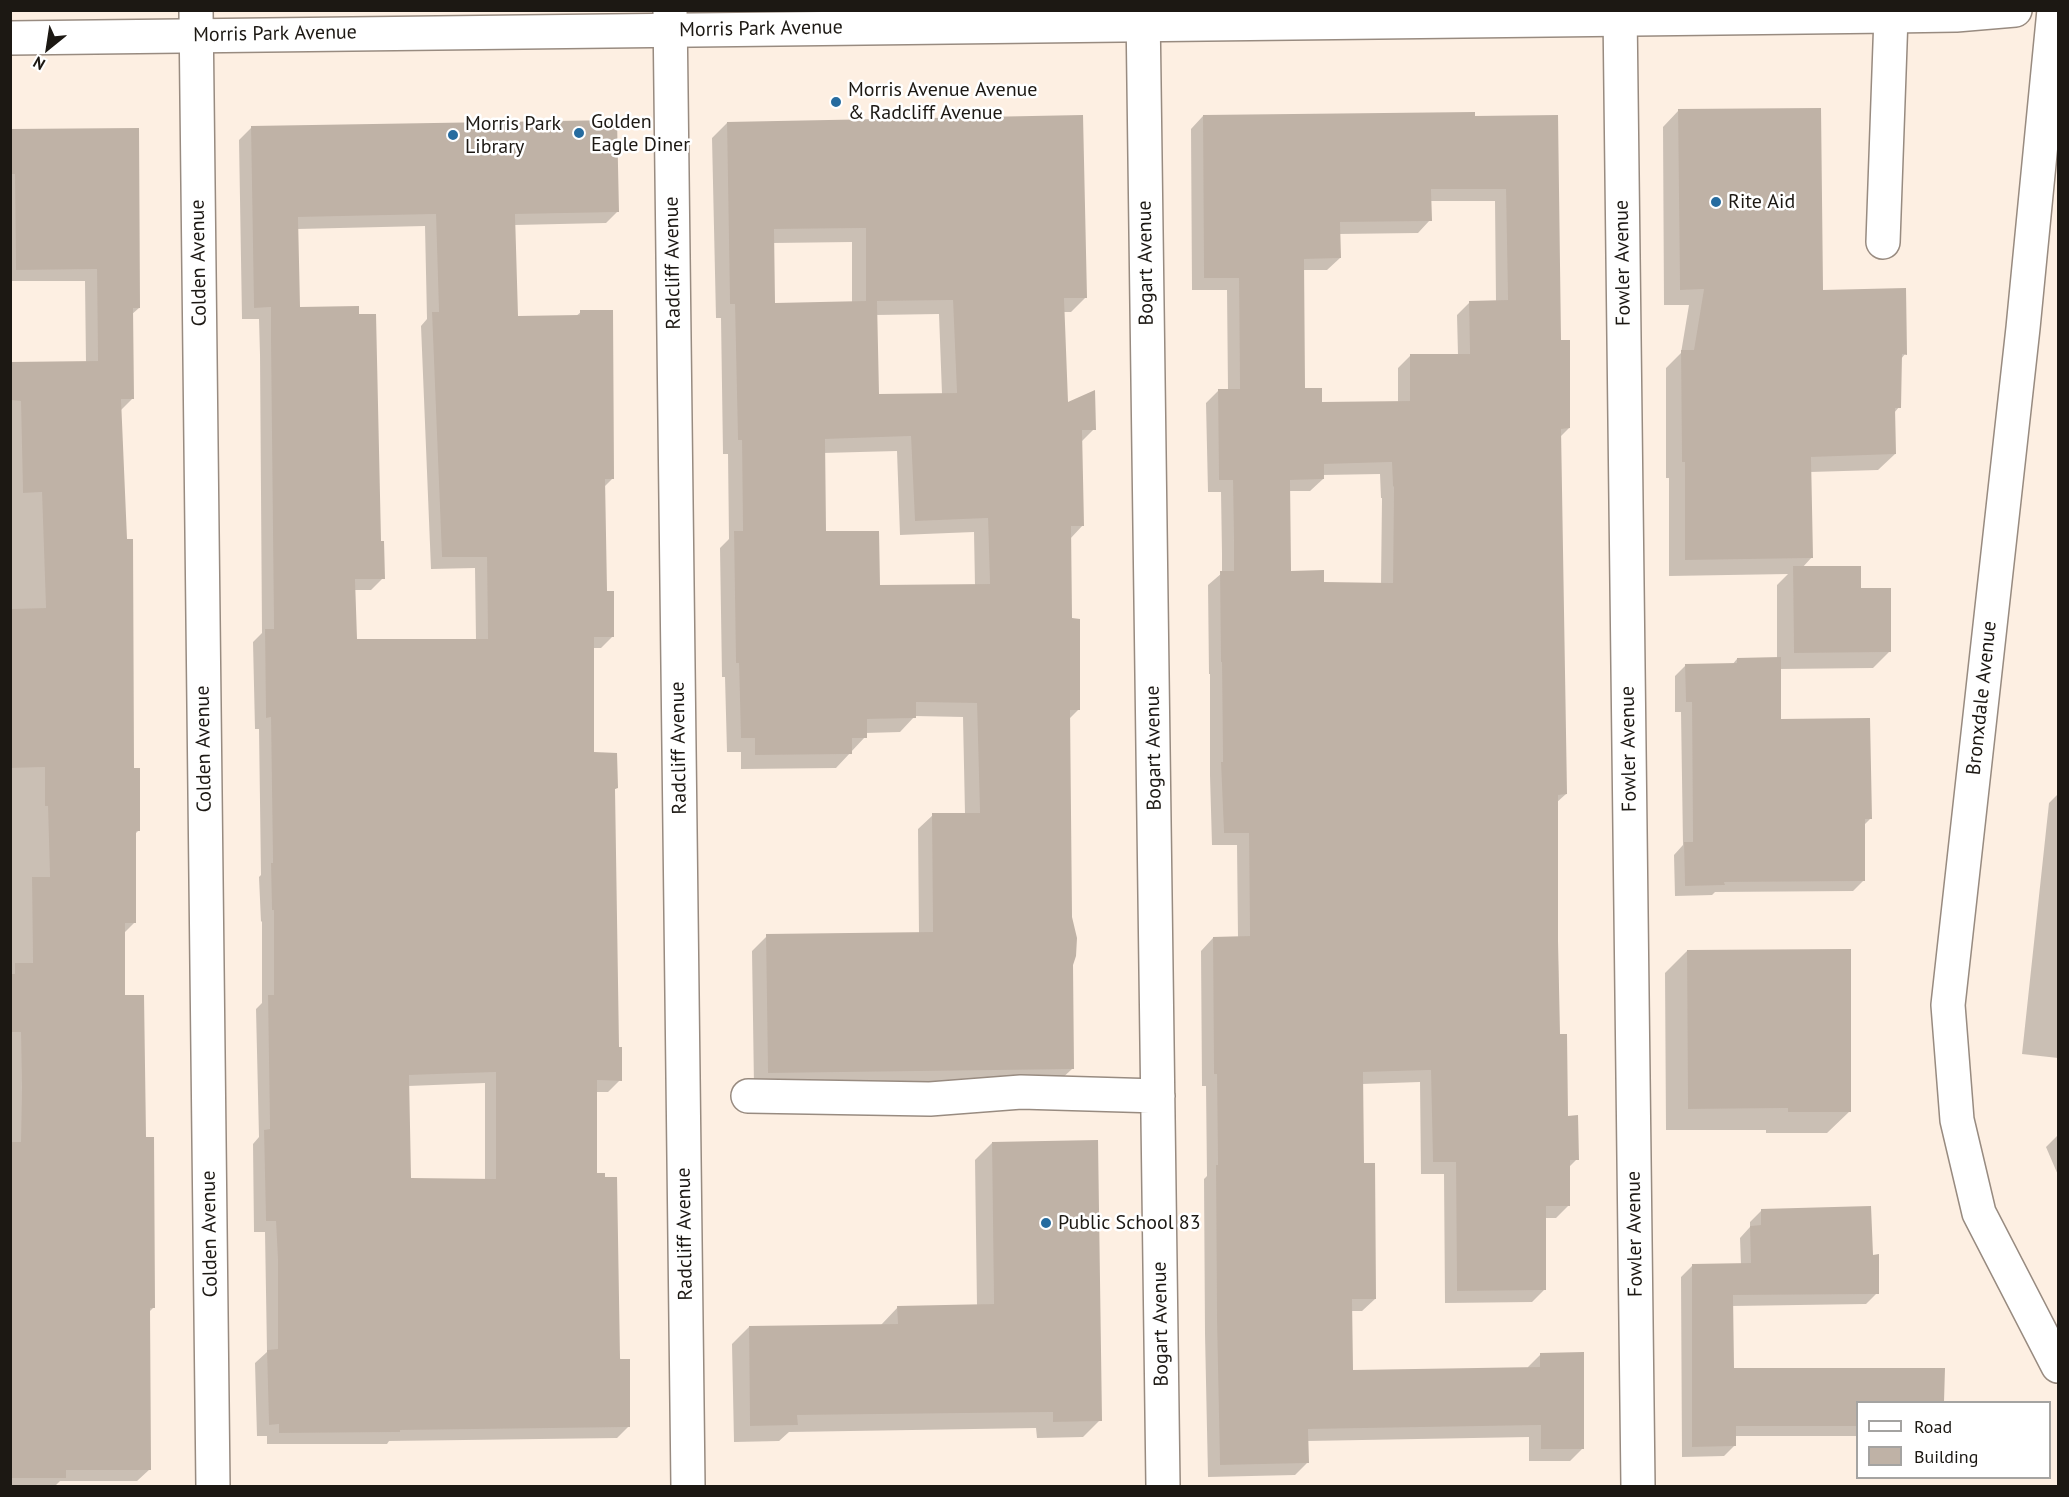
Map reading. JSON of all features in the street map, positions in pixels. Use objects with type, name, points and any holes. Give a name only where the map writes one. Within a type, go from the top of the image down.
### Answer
[{"type":"street","name":"Morris Park Avenue","points":[[10,38],[196,23],[1620,14],[1891,16],[1956,15],[2015,10]]},
{"type":"street","name":"Bronxdale Avenue","points":[[2054,10],[2023,328],[1948,1005],[1957,1120],[1979,1213],[2058,1366]]},
{"type":"street","name":"Fowler Avenue","points":[[1620,14],[1638,1486]]},
{"type":"street","points":[[1883,243],[1891,16]]},
{"type":"street","name":"Bogart Avenue","points":[[1143,17],[1163,1486]]},
{"type":"street","name":"Radcliff Avenue","points":[[670,20],[688,1486]]},
{"type":"street","name":"Colden Avenue","points":[[196,23],[213,1486]]},
{"type":"street","points":[[748,1096],[930,1099],[1021,1092],[1158,1096]]},
{"type":"building","points":[[1821,108],[1823,290],[1906,288],[1907,355],[1902,354],[1901,408],[1895,408],[1896,454],[1811,457],[1813,558],[1685,560],[1685,462],[1682,462],[1681,350],[1694,350],[1704,289],[1680,290],[1678,109]]},
{"type":"building","points":[[1475,112],[1475,116],[1558,115],[1561,340],[1570,340],[1570,428],[1561,429],[1567,794],[1558,795],[1558,941],[1560,1034],[1567,1034],[1568,1116],[1578,1115],[1579,1160],[1570,1160],[1570,1206],[1546,1206],[1546,1290],[1457,1291],[1456,1162],[1433,1162],[1431,1070],[1363,1072],[1364,1163],[1375,1163],[1376,1299],[1352,1299],[1353,1370],[1540,1367],[1540,1353],[1584,1352],[1584,1449],[1541,1449],[1541,1425],[1308,1429],[1309,1463],[1220,1465],[1217,1321],[1217,1074],[1214,1074],[1213,937],[1250,936],[1249,833],[1224,833],[1221,762],[1223,762],[1220,571],[1234,571],[1234,541],[1233,480],[1219,480],[1218,389],[1240,389],[1239,278],[1204,278],[1203,115]],"holes":[[[1431,189],[1506,189],[1508,300],[1469,301],[1470,354],[1410,354],[1410,401],[1322,402],[1322,388],[1305,388],[1304,259],[1341,258],[1340,222],[1432,221]],[[1392,462],[1394,486],[1393,583],[1324,582],[1324,570],[1291,571],[1290,480],[1324,479],[1324,464]]]},
{"type":"building","points":[[1083,115],[1087,298],[1064,298],[1068,402],[1095,390],[1096,430],[1082,430],[1084,526],[1071,526],[1072,618],[1080,619],[1080,710],[1070,710],[1072,917],[1077,938],[1073,965],[1074,1069],[768,1073],[766,934],[933,932],[932,813],[980,813],[977,703],[916,702],[916,718],[867,719],[867,738],[852,738],[852,754],[755,755],[755,738],[741,738],[739,663],[736,663],[734,531],[743,531],[742,440],[738,440],[735,304],[730,304],[727,122]],"holes":[[[866,228],[866,301],[775,303],[774,229]],[[953,300],[957,393],[879,394],[877,301]],[[911,436],[915,521],[988,518],[990,584],[880,585],[879,531],[826,531],[825,439]]]},
{"type":"building","points":[[617,120],[619,212],[515,214],[518,316],[580,315],[580,310],[613,310],[614,479],[605,479],[607,591],[614,591],[614,637],[594,637],[594,752],[617,753],[618,788],[615,789],[619,1047],[622,1047],[622,1081],[597,1080],[597,1173],[605,1173],[605,1177],[617,1177],[620,1359],[630,1359],[630,1427],[279,1433],[279,1424],[269,1425],[267,1350],[278,1349],[276,1221],[266,1221],[264,1130],[270,1129],[268,995],[274,995],[271,717],[266,718],[265,629],[274,629],[271,307],[254,308],[251,126]],"holes":[[[436,214],[439,312],[432,312],[442,557],[487,557],[488,639],[357,639],[355,579],[385,579],[384,541],[381,541],[376,314],[359,314],[359,306],[300,307],[298,217]],[[496,1072],[496,1179],[411,1178],[409,1075]]]},
{"type":"building","points":[[139,128],[140,308],[133,308],[134,399],[121,399],[127,539],[133,539],[134,768],[140,768],[140,831],[136,831],[136,923],[125,923],[125,995],[144,995],[146,1137],[154,1137],[155,1308],[150,1308],[151,1470],[66,1470],[66,1478],[10,1478],[10,1142],[21,1142],[22,1087],[21,1032],[10,1032],[10,974],[15,974],[15,963],[33,963],[32,877],[50,877],[45,767],[10,768],[10,609],[46,608],[42,492],[23,493],[21,401],[10,400],[10,362],[98,361],[97,269],[16,270],[15,174],[10,174],[10,129]]},
{"type":"building","points":[[1793,566],[1861,566],[1861,588],[1891,588],[1891,652],[1794,653]]},
{"type":"building","points":[[1781,657],[1781,719],[1870,718],[1872,819],[1865,819],[1865,881],[1724,882],[1725,885],[1685,886],[1684,842],[1693,842],[1692,702],[1686,702],[1685,664],[1737,663],[1737,658]]},
{"type":"building","points":[[1851,949],[1851,1112],[1788,1112],[1788,1108],[1688,1109],[1687,950]]},
{"type":"building","name":"Public School 83","points":[[1098,1140],[1102,1421],[1053,1422],[1053,1412],[797,1415],[798,1425],[750,1426],[749,1326],[898,1324],[897,1306],[994,1304],[992,1142]]},
{"type":"building","points":[[1871,1206],[1873,1255],[1879,1254],[1879,1294],[1733,1295],[1734,1368],[1945,1368],[1944,1401],[1856,1401],[1856,1426],[1736,1426],[1736,1446],[1692,1447],[1692,1264],[1751,1263],[1750,1226],[1761,1225],[1761,1209]]},
{"type":"place","name":"Morris Avenue Avenue & Radcliff Avenue","points":[[836,102]]},
{"type":"place","name":"Golden Eagle Diner","points":[[579,133]]},
{"type":"place","name":"Morris Park Library","points":[[453,135]]},
{"type":"place","name":"Rite Aid","points":[[1716,202]]},
{"type":"place","name":"Public School 83","points":[[1046,1223]]}]
